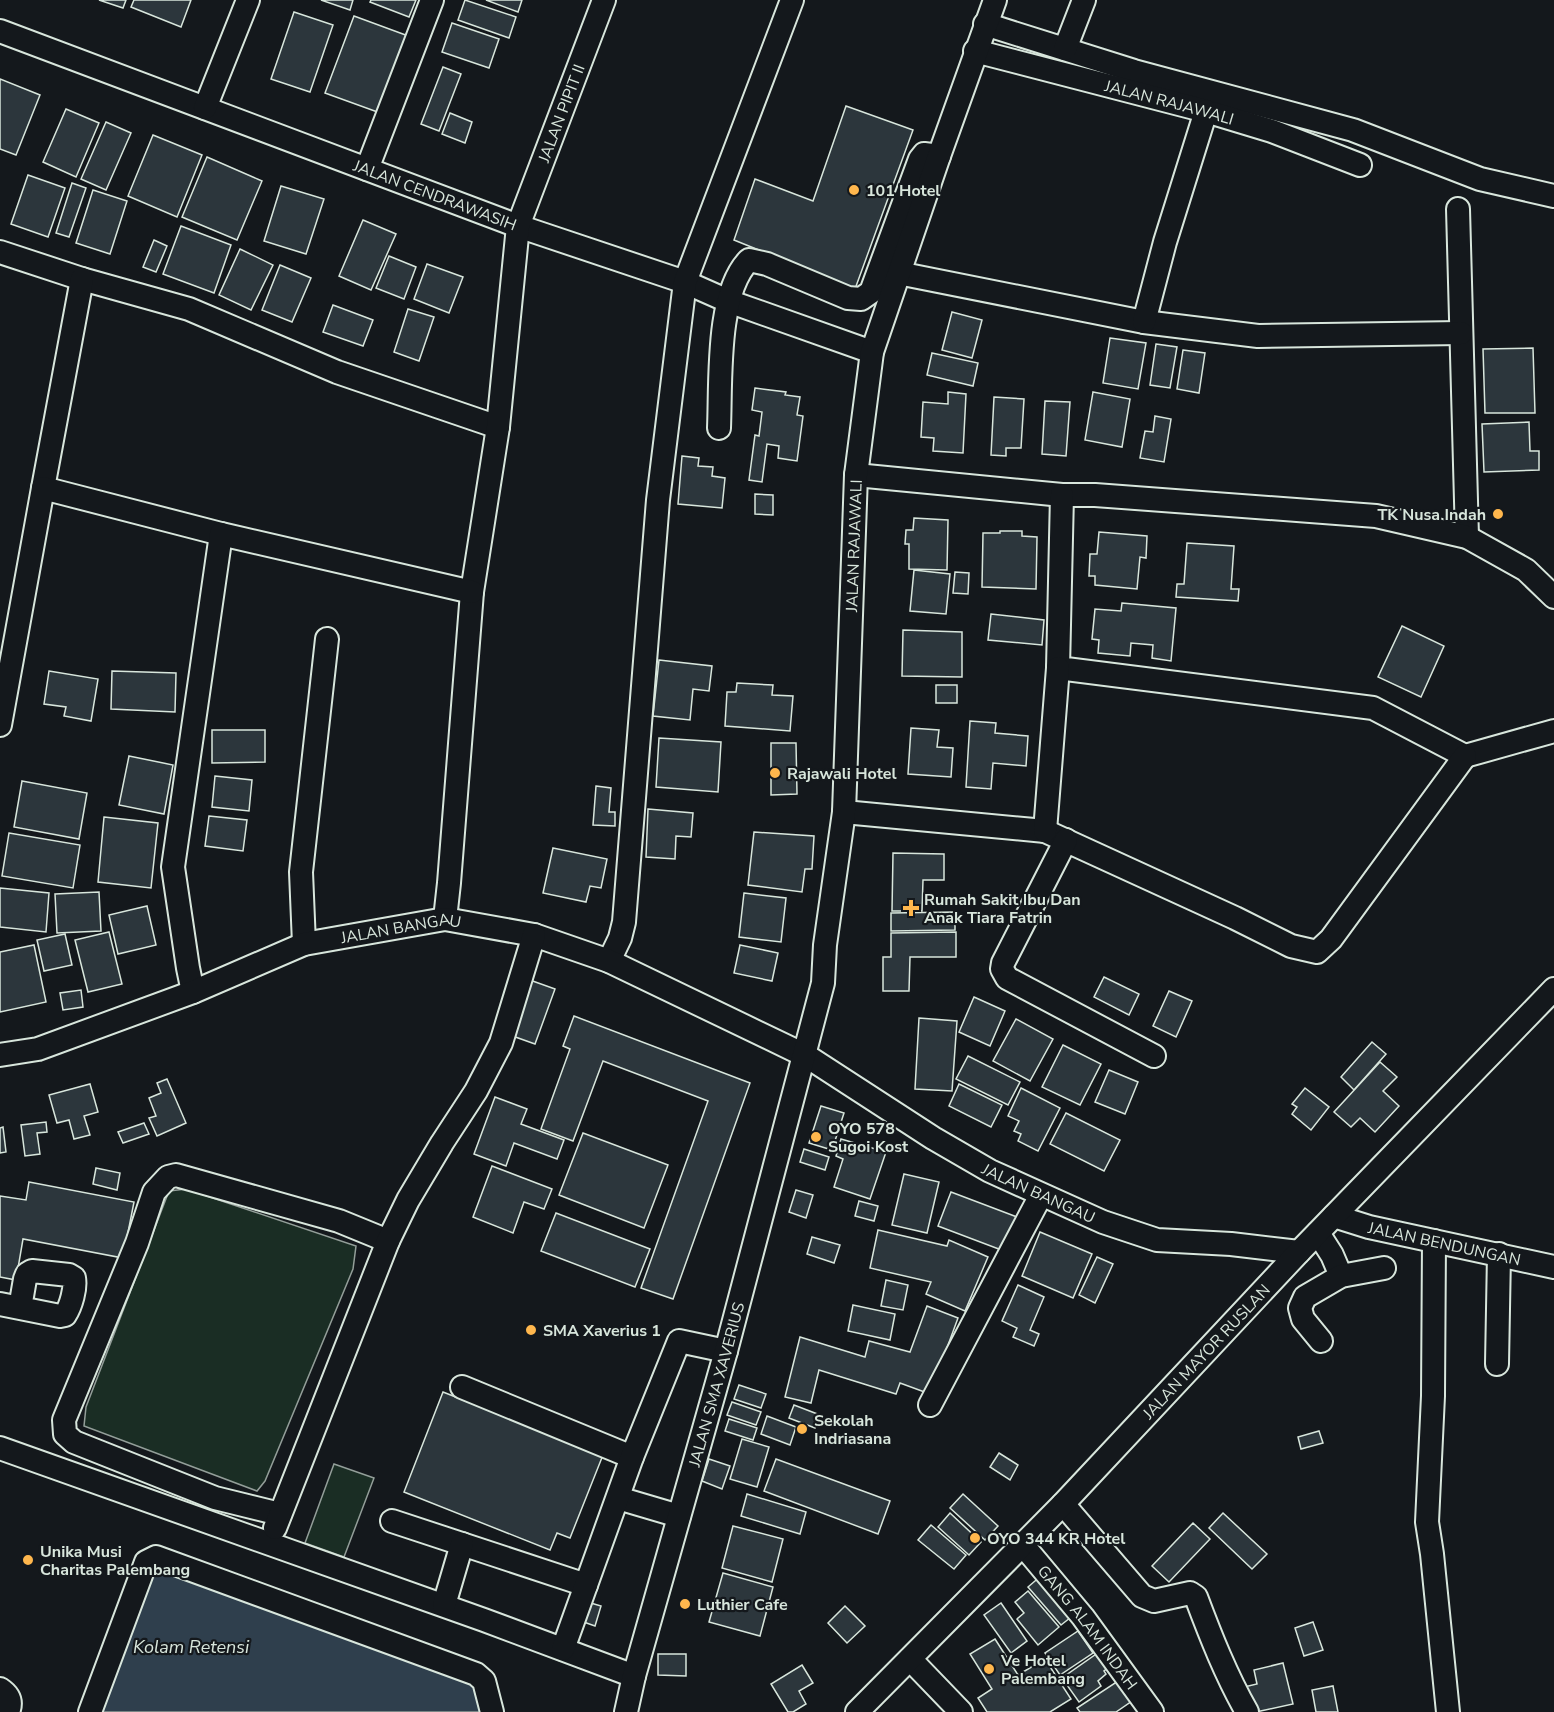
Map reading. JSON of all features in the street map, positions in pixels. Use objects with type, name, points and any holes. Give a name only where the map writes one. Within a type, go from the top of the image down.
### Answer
[{"type":"street","points":[[205,108],[248,0]]},
{"type":"street","points":[[367,169],[432,0]]},
{"type":"street","name":"JALAN PIPIT II","points":[[445,919],[472,592],[498,427],[518,226],[604,0]]},
{"type":"street","points":[[609,961],[620,938],[624,922],[658,500],[685,282],[792,0]]},
{"type":"street","name":"JALAN RAJAWALI","points":[[801,1053],[811,981],[825,945],[844,812],[856,475],[872,352],[975,51],[995,0]]},
{"type":"street","points":[[1065,49],[1084,0]]},
{"type":"street","points":[[985,24],[1134,71],[1353,130],[1480,179],[1554,196]]},
{"type":"street","name":"JALAN CENDRAWASIH","points":[[0,31],[518,226],[685,282],[728,301],[872,352]]},
{"type":"street","name":"JALAN RAJAWALI","points":[[975,51],[1206,111],[1272,131],[1360,165]]},
{"type":"street","points":[[1144,322],[1165,242],[1206,111]]},
{"type":"street","points":[[718,428],[723,336],[728,301],[740,268],[749,260],[767,264],[849,298],[861,299],[871,292],[920,159],[924,154],[939,156]]},
{"type":"street","points":[[1458,208],[1467,537]]},
{"type":"street","points":[[0,252],[82,279],[189,309],[337,372],[498,427]]},
{"type":"street","points":[[898,273],[1144,322],[1258,336],[1461,333]]},
{"type":"street","points":[[0,725],[82,279]]},
{"type":"street","points":[[856,475],[1062,495],[1095,495],[1376,516],[1467,537],[1526,570],[1554,597]]},
{"type":"street","points":[[43,488],[221,534],[472,592]]},
{"type":"street","points":[[1045,831],[1058,668],[1062,495]]},
{"type":"street","points":[[193,992],[173,867],[221,534]]},
{"type":"street","points":[[304,944],[302,872],[327,639]]},
{"type":"street","points":[[1058,668],[1373,708],[1465,756]]},
{"type":"street","points":[[844,812],[1045,831],[1291,946],[1317,952],[1331,939],[1465,756],[1554,731]]},
{"type":"street","points":[[1066,840],[1002,969],[1006,978],[1154,1056]]},
{"type":"street","name":"JALAN BANGAU","points":[[0,1055],[38,1049],[193,992],[304,944],[445,919],[534,935],[609,961],[801,1053],[933,1138],[990,1171],[1103,1222],[1157,1240],[1231,1244],[1299,1252]]},
{"type":"street","points":[[269,1544],[388,1241],[408,1200],[441,1143],[476,1091],[501,1043],[534,935]]},
{"type":"street","name":"JALAN MAYOR RUSLAN","points":[[857,1712],[1063,1504],[1299,1252],[1554,989]]},
{"type":"street","name":"JALAN SMA XAVERIUS","points":[[626,1712],[797,1084],[801,1053]]},
{"type":"street","points":[[279,1514],[215,1498],[75,1442],[65,1434],[64,1420],[137,1243],[154,1192],[168,1177],[176,1175],[339,1221],[388,1241]]},
{"type":"street","points":[[930,1405],[1041,1195]]},
{"type":"street","name":"JALAN BENDUNGAN","points":[[1335,1216],[1434,1241],[1554,1267]]},
{"type":"street","points":[[1318,1233],[1332,1255],[1341,1276]]},
{"type":"street","points":[[1434,1241],[1432,1396],[1426,1522],[1432,1554],[1448,1712]]},
{"type":"street","points":[[1497,1364],[1499,1254]]},
{"type":"street","points":[[1321,1341],[1303,1319],[1300,1308],[1305,1297],[1341,1276],[1384,1268]]},
{"type":"street","points":[[563,1649],[632,1457],[680,1341],[726,1351]]},
{"type":"street","points":[[462,1387],[632,1457]]},
{"type":"street","points":[[0,1448],[444,1605],[634,1676]]},
{"type":"street","points":[[618,1498],[679,1516]]},
{"type":"street","points":[[1063,1504],[1142,1596],[1154,1601],[1190,1593],[1196,1597],[1218,1653],[1247,1712]]},
{"type":"street","points":[[392,1521],[586,1585]]},
{"type":"street","points":[[444,1605],[462,1544]]},
{"type":"street","name":"GANG ALAM INDAH","points":[[1022,1544],[1083,1617],[1152,1712]]},
{"type":"street","points":[[90,1712],[146,1562],[156,1557],[476,1674],[484,1681],[492,1712]]},
{"type":"street","points":[[910,1659],[961,1712]]},
{"type":"street","points":[[0,1689],[8,1695],[10,1701],[8,1712]]},
{"type":"green space","points":[[186,1189],[356,1246],[353,1269],[265,1481],[257,1491],[84,1426],[86,1407],[169,1191]]},
{"type":"green space","points":[[334,1464],[374,1478],[344,1557],[305,1543]]},
{"type":"water","name":"Kolam Retensi","points":[[153,1564],[476,1684],[484,1712],[98,1712]]},
{"type":"building","points":[[99,0],[126,0],[123,8]]},
{"type":"building","points":[[134,0],[191,0],[181,27],[131,7]]},
{"type":"building","points":[[321,0],[353,0],[350,10]]},
{"type":"building","points":[[371,0],[416,0],[409,17],[370,2]]},
{"type":"building","points":[[465,0],[516,17],[509,38],[458,20]]},
{"type":"building","points":[[486,0],[522,0],[518,12]]},
{"type":"building","points":[[294,12],[333,25],[310,92],[271,79]]},
{"type":"building","points":[[354,16],[411,37],[383,114],[325,93]]},
{"type":"building","points":[[452,23],[499,39],[489,68],[442,52]]},
{"type":"building","points":[[443,67],[461,74],[439,131],[421,124]]},
{"type":"building","points":[[0,79],[40,95],[16,155],[0,149]]},
{"type":"building","name":"101 Hotel","points":[[846,106],[913,130],[855,289],[734,240],[755,179],[813,201]]},
{"type":"building","points":[[66,109],[99,123],[76,177],[43,162]]},
{"type":"building","points":[[450,113],[472,122],[465,143],[442,134]]},
{"type":"building","points":[[106,122],[131,133],[106,190],[81,179]]},
{"type":"building","points":[[153,135],[202,155],[177,217],[128,196]]},
{"type":"building","points":[[207,157],[262,181],[237,240],[182,217]]},
{"type":"building","points":[[28,175],[65,188],[48,237],[11,224]]},
{"type":"building","points":[[72,183],[86,188],[69,237],[56,233]]},
{"type":"building","points":[[281,186],[324,199],[306,254],[264,241]]},
{"type":"building","points":[[93,190],[127,201],[110,254],[76,243]]},
{"type":"building","points":[[363,220],[396,234],[371,290],[339,276]]},
{"type":"building","points":[[181,226],[231,245],[214,293],[163,274]]},
{"type":"building","points":[[154,240],[167,246],[156,272],[143,267]]},
{"type":"building","points":[[240,249],[273,265],[251,310],[219,295]]},
{"type":"building","points":[[389,256],[416,267],[404,299],[376,288]]},
{"type":"building","points":[[427,264],[463,277],[449,313],[414,299]]},
{"type":"building","points":[[280,265],[311,278],[292,322],[262,310]]},
{"type":"building","points":[[333,305],[373,320],[363,346],[323,332]]},
{"type":"building","points":[[408,309],[434,317],[419,361],[394,352]]},
{"type":"building","points":[[952,312],[982,320],[972,358],[942,350]]},
{"type":"building","points":[[1110,338],[1146,343],[1138,389],[1103,383]]},
{"type":"building","points":[[1156,344],[1177,347],[1170,388],[1150,385]]},
{"type":"building","points":[[1533,348],[1535,413],[1485,413],[1483,349]]},
{"type":"building","points":[[1183,350],[1205,353],[1199,393],[1177,389]]},
{"type":"building","points":[[932,353],[978,363],[973,386],[927,375]]},
{"type":"building","points":[[755,388],[786,392],[785,395],[800,397],[797,415],[803,416],[797,461],[778,458],[779,446],[767,444],[762,482],[749,480],[755,435],[759,436],[762,412],[752,410]]},
{"type":"building","points":[[948,392],[966,394],[963,453],[933,451],[934,438],[921,437],[923,402],[948,404]]},
{"type":"building","points":[[1093,392],[1130,399],[1122,447],[1085,440]]},
{"type":"building","points":[[994,397],[1024,399],[1021,448],[1006,448],[1006,456],[991,455]]},
{"type":"building","points":[[1045,401],[1070,402],[1066,456],[1042,454]]},
{"type":"building","points":[[1155,416],[1171,419],[1164,462],[1140,458],[1145,431],[1153,432]]},
{"type":"building","points":[[1529,422],[1530,451],[1539,451],[1539,470],[1484,472],[1482,424]]},
{"type":"building","points":[[682,456],[699,458],[698,466],[713,467],[712,476],[725,478],[722,508],[678,504]]},
{"type":"building","points":[[755,494],[773,495],[773,515],[755,514]]},
{"type":"building","points":[[914,518],[948,520],[947,570],[909,569],[909,544],[905,544],[906,530],[913,530]]},
{"type":"building","points":[[1000,531],[1022,531],[1022,536],[1037,537],[1036,589],[982,587],[983,533],[1000,533]]},
{"type":"building","points":[[1099,532],[1147,536],[1146,558],[1140,557],[1137,589],[1095,585],[1095,576],[1089,576],[1090,554],[1097,554]]},
{"type":"building","points":[[1187,543],[1234,546],[1231,589],[1239,589],[1238,601],[1176,597],[1177,584],[1184,584]]},
{"type":"building","points":[[914,570],[950,574],[946,614],[910,611]]},
{"type":"building","points":[[955,572],[969,573],[968,594],[953,593]]},
{"type":"building","points":[[1122,603],[1176,608],[1171,661],[1152,658],[1153,645],[1131,643],[1130,656],[1098,653],[1099,640],[1092,639],[1095,609],[1121,611]]},
{"type":"building","points":[[991,614],[1044,620],[1042,645],[988,640]]},
{"type":"building","points":[[1402,626],[1444,646],[1421,697],[1378,677]]},
{"type":"building","points":[[903,630],[962,632],[962,677],[902,676]]},
{"type":"building","points":[[659,660],[712,666],[709,691],[693,689],[690,720],[653,716]]},
{"type":"building","points":[[49,671],[98,679],[91,721],[64,716],[66,707],[44,704]]},
{"type":"building","points":[[112,671],[176,673],[175,712],[111,709]]},
{"type":"building","points":[[737,683],[773,685],[772,695],[793,696],[790,731],[725,726],[727,692],[736,692]]},
{"type":"building","points":[[936,685],[957,685],[957,703],[936,703]]},
{"type":"building","points":[[970,721],[996,723],[995,733],[1028,736],[1026,766],[993,763],[991,789],[966,787]]},
{"type":"building","points":[[911,728],[939,730],[937,747],[953,748],[951,777],[908,774]]},
{"type":"building","points":[[212,730],[265,730],[265,762],[212,763]]},
{"type":"building","points":[[659,738],[721,742],[718,792],[656,787]]},
{"type":"building","points":[[771,743],[796,743],[797,794],[771,795]]},
{"type":"building","points":[[129,756],[173,765],[164,814],[119,805]]},
{"type":"building","points":[[215,776],[252,780],[249,811],[212,807]]},
{"type":"building","points":[[22,781],[87,793],[79,839],[14,827]]},
{"type":"building","points":[[596,786],[611,788],[609,812],[615,812],[615,826],[593,825]]},
{"type":"building","points":[[648,809],[693,813],[691,837],[676,836],[675,859],[646,857]]},
{"type":"building","points":[[209,816],[247,820],[243,851],[205,846]]},
{"type":"building","points":[[104,817],[158,823],[151,888],[98,882]]},
{"type":"building","points":[[754,832],[814,836],[812,869],[805,869],[802,892],[748,885]]},
{"type":"building","points":[[9,833],[80,845],[73,888],[2,876]]},
{"type":"building","points":[[553,848],[607,859],[601,888],[590,886],[586,902],[543,893]]},
{"type":"building","points":[[893,853],[944,854],[944,880],[923,880],[922,911],[892,911]]},
{"type":"building","points":[[0,888],[49,893],[46,932],[0,927]]},
{"type":"building","points":[[99,892],[101,931],[57,933],[55,894]]},
{"type":"building","points":[[744,893],[786,898],[781,942],[739,937]]},
{"type":"building","points":[[147,906],[156,945],[118,954],[109,915]]},
{"type":"building","points":[[955,912],[955,930],[891,931],[891,913]]},
{"type":"building","points":[[109,932],[122,984],[88,992],[75,940]]},
{"type":"building","points":[[956,932],[956,957],[910,957],[909,991],[883,991],[883,957],[891,957],[891,933]]},
{"type":"building","points":[[65,934],[72,965],[44,971],[37,940]]},
{"type":"building","points":[[34,945],[46,1002],[0,1012],[0,952]]},
{"type":"building","points":[[740,945],[778,953],[772,981],[734,973]]},
{"type":"building","points":[[1104,977],[1139,994],[1129,1015],[1094,997]]},
{"type":"building","points":[[527,979],[555,989],[535,1044],[507,1034]]},
{"type":"building","points":[[81,990],[83,1007],[63,1010],[60,993]]},
{"type":"building","points":[[1169,991],[1192,1001],[1176,1037],[1153,1026]]},
{"type":"building","points":[[974,997],[1005,1011],[990,1046],[959,1032]]},
{"type":"building","points":[[574,1016],[750,1083],[673,1299],[641,1288],[708,1101],[603,1061],[573,1141],[541,1129],[570,1049],[563,1046]]},
{"type":"building","points":[[919,1018],[957,1021],[952,1091],[915,1089]]},
{"type":"building","points":[[1016,1019],[1053,1039],[1030,1081],[993,1061]]},
{"type":"building","points":[[1372,1042],[1386,1054],[1354,1090],[1341,1077]]},
{"type":"building","points":[[1063,1045],[1101,1064],[1080,1105],[1042,1087]]},
{"type":"building","points":[[968,1056],[1020,1082],[1008,1105],[956,1079]]},
{"type":"building","points":[[1380,1062],[1397,1077],[1383,1091],[1399,1106],[1375,1132],[1360,1118],[1351,1127],[1334,1112]]},
{"type":"building","points":[[1109,1070],[1138,1082],[1125,1114],[1095,1102]]},
{"type":"building","points":[[167,1079],[186,1123],[157,1136],[149,1118],[156,1116],[149,1098],[161,1093],[157,1083]]},
{"type":"building","points":[[90,1084],[98,1112],[84,1116],[90,1135],[74,1139],[69,1120],[57,1123],[49,1095]]},
{"type":"building","points":[[959,1084],[1002,1105],[991,1127],[949,1106]]},
{"type":"building","points":[[1021,1088],[1060,1108],[1038,1151],[1018,1141],[1021,1134],[1014,1131],[1019,1121],[1008,1116]]},
{"type":"building","points":[[1305,1088],[1329,1107],[1311,1130],[1292,1114],[1297,1107],[1292,1104]]},
{"type":"building","points":[[495,1097],[527,1109],[521,1124],[564,1140],[557,1159],[514,1143],[506,1166],[474,1154]]},
{"type":"building","points":[[821,1106],[844,1113],[832,1150],[809,1143]]},
{"type":"building","points":[[1066,1113],[1120,1140],[1104,1171],[1050,1144]]},
{"type":"building","points":[[46,1122],[47,1132],[37,1133],[40,1154],[25,1156],[21,1125]]},
{"type":"building","points":[[144,1123],[149,1134],[123,1143],[118,1132]]},
{"type":"building","points":[[3,1127],[6,1152],[0,1153],[0,1128]]},
{"type":"building","points":[[583,1133],[668,1165],[644,1228],[559,1195]]},
{"type":"building","points":[[841,1139],[886,1152],[870,1199],[834,1187],[843,1159],[836,1156]]},
{"type":"building","points":[[804,1149],[829,1157],[825,1170],[800,1162]]},
{"type":"building","points":[[492,1166],[552,1189],[544,1209],[524,1202],[513,1233],[473,1217]]},
{"type":"building","points":[[96,1168],[120,1173],[117,1190],[93,1184]]},
{"type":"building","points":[[904,1174],[939,1182],[927,1233],[892,1225]]},
{"type":"building","points":[[29,1182],[134,1202],[123,1258],[23,1239],[16,1280],[0,1277],[0,1196],[26,1200]]},
{"type":"building","points":[[796,1190],[813,1195],[806,1218],[789,1212]]},
{"type":"building","points":[[951,1192],[1017,1217],[1004,1251],[938,1226]]},
{"type":"building","points":[[859,1201],[878,1206],[874,1221],[855,1216]]},
{"type":"building","points":[[556,1213],[650,1249],[635,1287],[541,1251]]},
{"type":"building","points":[[878,1230],[947,1246],[949,1240],[988,1257],[965,1311],[926,1294],[931,1282],[870,1268]]},
{"type":"building","points":[[1040,1232],[1092,1254],[1073,1298],[1022,1276]]},
{"type":"building","points":[[812,1237],[840,1245],[834,1263],[807,1254]]},
{"type":"building","points":[[1097,1257],[1113,1264],[1095,1303],[1079,1295]]},
{"type":"building","points":[[886,1280],[908,1285],[903,1310],[881,1306]]},
{"type":"building","points":[[1018,1285],[1044,1297],[1030,1330],[1039,1334],[1034,1346],[1013,1337],[1017,1328],[1002,1321]]},
{"type":"building","points":[[853,1305],[895,1314],[890,1340],[848,1331]]},
{"type":"building","points":[[927,1306],[958,1318],[930,1394],[900,1383],[896,1394],[819,1370],[811,1403],[785,1397],[800,1337],[865,1357],[869,1341],[910,1352]]},
{"type":"building","points":[[739,1385],[766,1394],[761,1408],[734,1399]]},
{"type":"building","points":[[443,1392],[603,1455],[570,1538],[557,1533],[550,1550],[404,1492]]},
{"type":"building","points":[[732,1402],[761,1412],[756,1425],[727,1415]]},
{"type":"building","points":[[794,1405],[820,1415],[815,1428],[789,1418]]},
{"type":"building","points":[[767,1416],[796,1427],[790,1445],[761,1434]]},
{"type":"building","points":[[729,1419],[757,1428],[753,1440],[725,1431]]},
{"type":"building","points":[[1319,1431],[1323,1443],[1301,1449],[1298,1437]]},
{"type":"building","points":[[742,1439],[769,1447],[757,1487],[730,1479]]},
{"type":"building","points":[[999,1453],[1018,1465],[1010,1480],[990,1467]]},
{"type":"building","points":[[709,1459],[730,1466],[722,1489],[702,1481]]},
{"type":"building","points":[[776,1459],[890,1501],[878,1534],[764,1491]]},
{"type":"building","points":[[747,1494],[806,1512],[800,1534],[741,1516]]},
{"type":"building","points":[[963,1494],[998,1526],[985,1540],[950,1508]]},
{"type":"building","points":[[950,1513],[981,1542],[969,1555],[938,1527]]},
{"type":"building","points":[[1223,1513],[1267,1554],[1252,1569],[1209,1528]]},
{"type":"building","points":[[1193,1523],[1210,1539],[1169,1582],[1152,1566]]},
{"type":"building","points":[[931,1525],[966,1555],[954,1569],[918,1540]]},
{"type":"building","points":[[733,1526],[783,1539],[772,1582],[722,1568]]},
{"type":"building","points":[[723,1573],[773,1587],[760,1636],[709,1622]]},
{"type":"building","points":[[1042,1575],[1075,1614],[1061,1625],[1028,1587]]},
{"type":"building","points":[[1028,1591],[1059,1627],[1038,1645],[1017,1619],[1024,1613],[1015,1602]]},
{"type":"building","points":[[584,1601],[601,1606],[595,1626],[578,1620]]},
{"type":"building","points":[[1001,1603],[1027,1641],[1011,1653],[984,1615]]},
{"type":"building","points":[[845,1606],[865,1626],[847,1643],[828,1623]]},
{"type":"building","points":[[1313,1622],[1323,1650],[1304,1656],[1295,1628]]},
{"type":"building","points":[[1078,1631],[1093,1653],[1060,1675],[1045,1653]]},
{"type":"building","points":[[995,1639],[1018,1675],[1045,1659],[1071,1699],[1050,1712],[987,1712],[978,1698],[992,1689],[970,1654]]},
{"type":"building","points":[[1102,1650],[1113,1664],[1104,1671],[1106,1674],[1098,1681],[1101,1686],[1079,1702],[1062,1678]]},
{"type":"building","points":[[658,1654],[686,1654],[686,1676],[658,1675]]},
{"type":"building","points":[[1283,1663],[1293,1704],[1256,1712],[1244,1687],[1257,1684],[1254,1670]]},
{"type":"building","points":[[802,1665],[813,1683],[799,1691],[806,1704],[793,1712],[788,1712],[771,1684]]},
{"type":"building","points":[[1118,1681],[1132,1701],[1116,1712],[1080,1712],[1077,1708]]},
{"type":"building","points":[[1333,1686],[1338,1712],[1316,1712],[1312,1690]]},
{"type":"place","name":"101 Hotel","points":[[854,190]]},
{"type":"place","name":"TK Nusa Indah","points":[[1498,514]]},
{"type":"place","name":"Rajawali Hotel","points":[[775,773]]},
{"type":"place","name":"Rumah Sakit Ibu Dan Anak Tiara Fatrin","points":[[911,908]]},
{"type":"place","name":"OYO 578 Sugoi Kost","points":[[816,1137]]},
{"type":"place","name":"SMA Xaverius 1","points":[[531,1330]]},
{"type":"place","name":"Sekolah Indriasana","points":[[802,1429]]},
{"type":"place","name":"OYO 344 KR Hotel","points":[[975,1538]]},
{"type":"place","name":"Unika Musi Charitas Palembang","points":[[28,1560]]},
{"type":"place","name":"Luthier Cafe","points":[[685,1604]]},
{"type":"place","name":"Ve Hotel Palembang","points":[[989,1669]]}]
